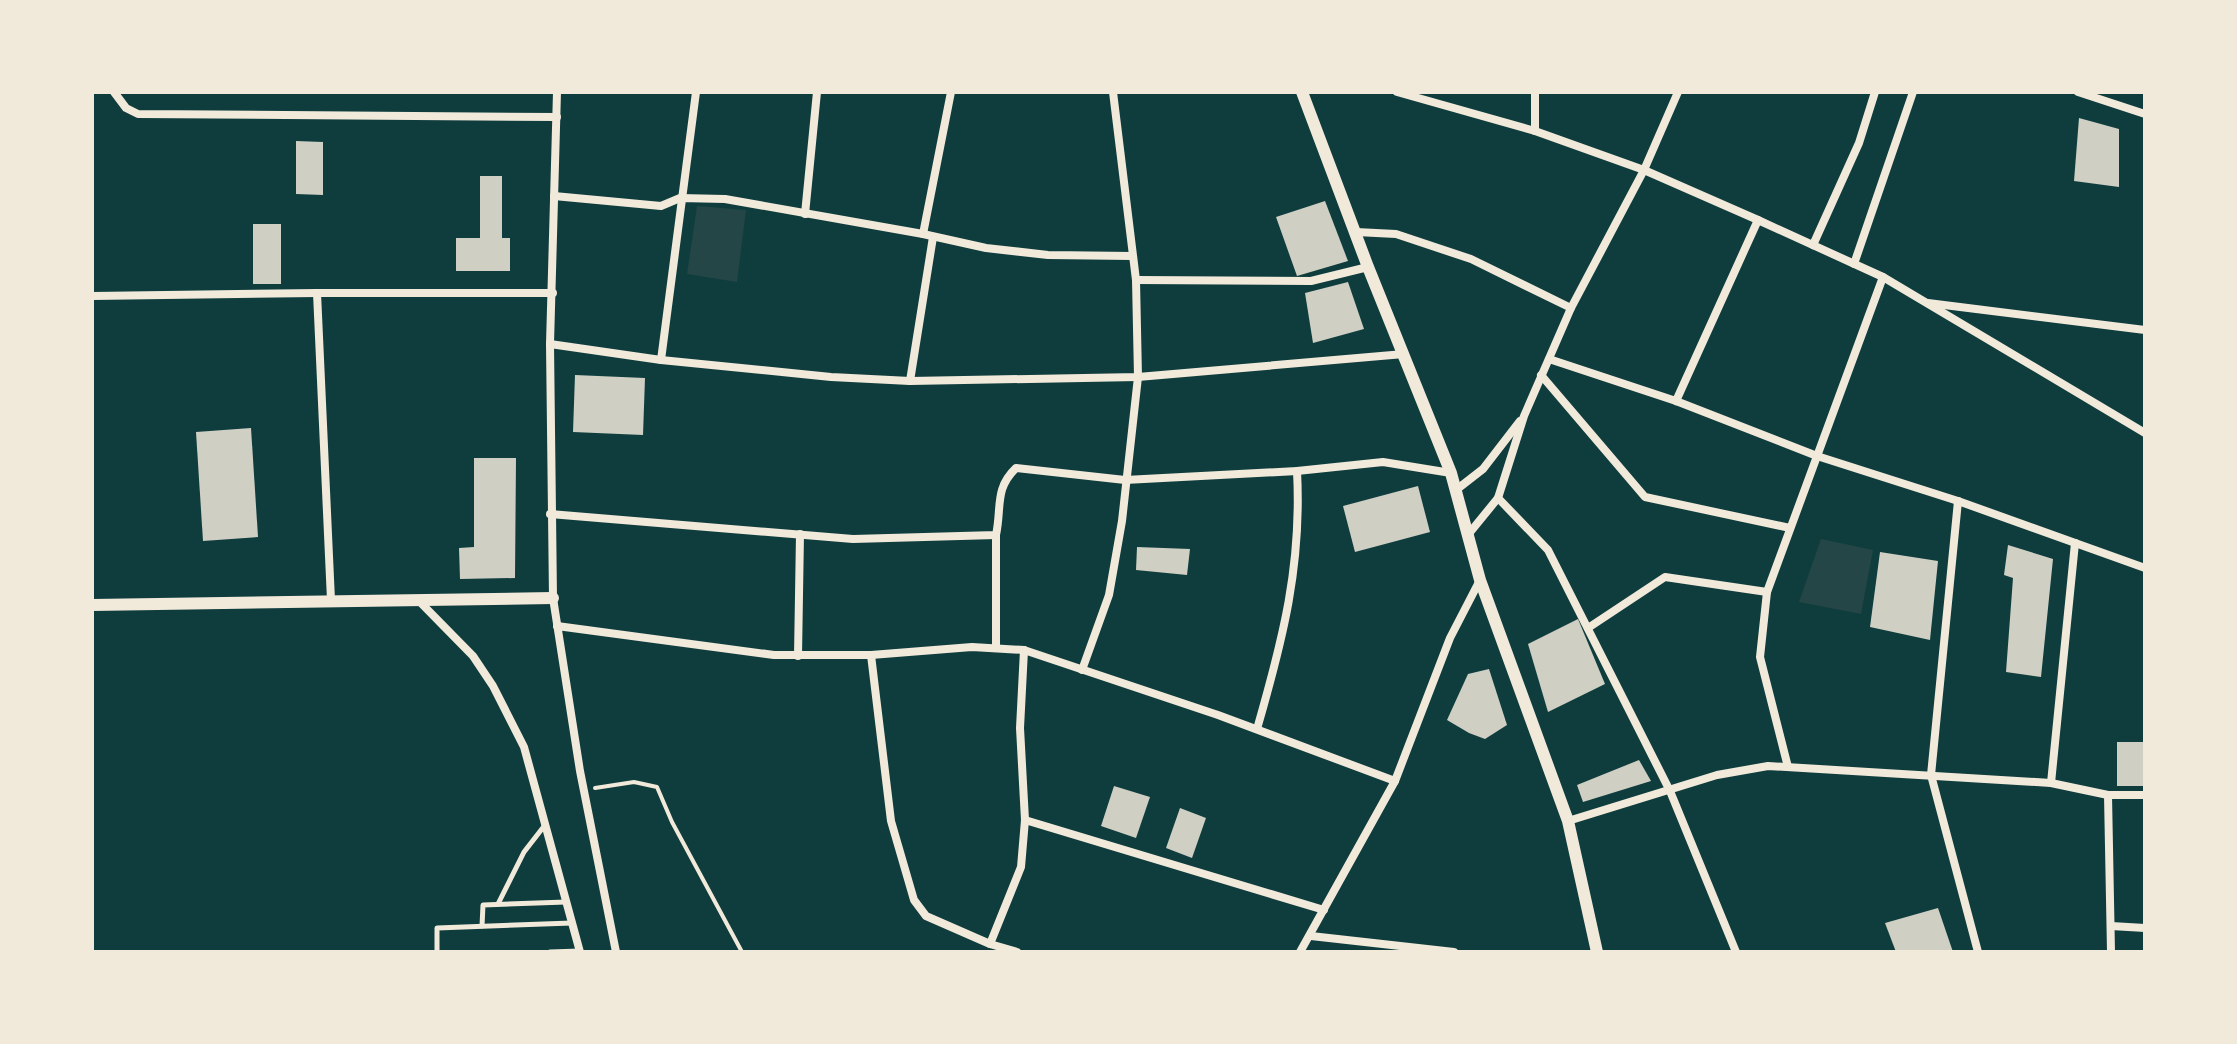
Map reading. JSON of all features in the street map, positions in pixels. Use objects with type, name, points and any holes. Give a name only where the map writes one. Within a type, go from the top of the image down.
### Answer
[{"type":"street","points":[[114,92],[126,108],[138,114],[557,117]]},
{"type":"street","points":[[557,92],[550,344],[553,598],[584,789],[616,952]]},
{"type":"street","points":[[661,360],[696,92]]},
{"type":"street","points":[[805,214],[817,92]]},
{"type":"street","points":[[923,234],[951,92]]},
{"type":"street","points":[[1082,670],[1109,595],[1122,521],[1138,377],[1136,280],[1113,92]]},
{"type":"street","points":[[1302,92],[1451,473],[1480,580],[1568,821],[1597,952]]},
{"type":"street","points":[[1397,92],[1535,131],[1644,170],[1813,245],[1883,277],[2145,433]]},
{"type":"street","points":[[1535,92],[1535,131]]},
{"type":"street","points":[[1467,536],[1498,498],[1524,416],[1541,375],[1571,308],[1644,170],[1678,92]]},
{"type":"street","points":[[1813,245],[1859,143],[1875,92]]},
{"type":"street","points":[[1854,264],[1913,92]]},
{"type":"street","points":[[2078,92],[2145,114]]},
{"type":"street","points":[[554,196],[661,206],[680,198],[725,199],[986,248],[1048,255],[1132,256]]},
{"type":"street","points":[[1676,401],[1758,220]]},
{"type":"street","points":[[1356,232],[1396,234],[1471,259],[1571,308]]},
{"type":"street","points":[[910,381],[933,237]]},
{"type":"street","points":[[1136,280],[1311,281],[1368,267]]},
{"type":"street","points":[[1788,767],[1760,657],[1767,592],[1883,277]]},
{"type":"street","points":[[317,293],[331,600]]},
{"type":"street","points":[[92,296],[553,293]]},
{"type":"street","points":[[1924,302],[2145,330]]},
{"type":"street","points":[[550,344],[661,360],[831,377],[910,381],[1138,377],[1404,354]]},
{"type":"street","points":[[1549,359],[1676,401],[1817,456],[1958,501],[2145,568]]},
{"type":"street","points":[[1541,375],[1645,497],[1790,528]]},
{"type":"street","points":[[1456,490],[1483,469],[1524,416]]},
{"type":"street","points":[[996,648],[996,535],[1000,490],[1005,478],[1016,468],[1125,480],[1297,471],[1383,462],[1451,473]]},
{"type":"street","points":[[1257,729],[1285,629],[1294,576],[1299,518],[1297,471]]},
{"type":"street","points":[[1498,498],[1548,550],[1670,791],[1736,952]]},
{"type":"street","points":[[1958,501],[1931,775],[1978,952]]},
{"type":"street","points":[[550,514],[853,539],[996,535]]},
{"type":"street","points":[[798,656],[800,534]]},
{"type":"street","points":[[2051,783],[2075,543]]},
{"type":"street","points":[[1588,628],[1665,577],[1767,592]]},
{"type":"street","points":[[1300,952],[1395,781],[1450,638],[1480,580]]},
{"type":"street","points":[[92,605],[553,598]]},
{"type":"street","points":[[417,599],[473,656],[493,686],[524,747],[580,952]]},
{"type":"street","points":[[557,626],[774,655],[871,655],[972,647],[1024,650],[1257,729],[1395,781]]},
{"type":"street","points":[[990,944],[1021,867],[1025,820],[1020,728],[1024,650]]},
{"type":"street","points":[[871,655],[891,821],[914,900],[926,916],[990,944],[1017,952]]},
{"type":"street","points":[[1568,821],[1717,775],[1768,766],[2051,783],[2108,795],[2145,795]]},
{"type":"street","points":[[2108,795],[2111,952]]},
{"type":"street","points":[[1025,820],[1324,910]]},
{"type":"street","points":[[2111,926],[2145,928]]},
{"type":"street","points":[[1311,936],[1454,952]]},
{"type":"lane","points":[[498,904],[524,852],[545,825]]},
{"type":"lane","points":[[482,926],[483,905],[566,902]]},
{"type":"lane","points":[[437,952],[437,928],[572,923]]},
{"type":"lane","points":[[550,952],[580,952]]},
{"type":"path","points":[[584,789],[634,782],[657,787],[672,822],[742,952]]},
{"type":"shaded area","points":[[697,206],[746,210],[737,282],[687,274]]},
{"type":"shaded area","points":[[1821,539],[1873,550],[1861,614],[1799,602]]},
{"type":"building","points":[[2079,118],[2119,129],[2119,187],[2074,181]]},
{"type":"building","points":[[296,141],[323,142],[323,195],[296,194]]},
{"type":"building","points":[[480,176],[502,176],[502,238],[510,238],[510,271],[456,271],[456,238],[480,238]]},
{"type":"building","points":[[1325,201],[1348,261],[1297,276],[1276,217]]},
{"type":"building","points":[[253,224],[281,224],[281,284],[253,284]]},
{"type":"building","points":[[1348,282],[1364,329],[1313,343],[1305,293]]},
{"type":"building","points":[[575,375],[645,378],[643,435],[573,432]]},
{"type":"building","points":[[251,428],[258,537],[203,541],[196,432]]},
{"type":"building","points":[[474,458],[516,458],[515,578],[460,579],[459,548],[474,547]]},
{"type":"building","points":[[1418,486],[1430,532],[1355,552],[1343,506]]},
{"type":"building","points":[[2008,545],[2053,559],[2041,677],[2006,672],[2013,578],[2004,575]]},
{"type":"building","points":[[1137,547],[1190,549],[1187,575],[1136,570]]},
{"type":"building","points":[[1880,552],[1938,561],[1930,640],[1870,627]]},
{"type":"building","points":[[1578,619],[1605,684],[1548,712],[1528,644]]},
{"type":"building","points":[[1489,669],[1507,725],[1485,739],[1447,720],[1468,674]]},
{"type":"building","points":[[2117,742],[2145,742],[2145,786],[2117,786]]},
{"type":"building","points":[[1639,760],[1651,781],[1583,802],[1577,785]]},
{"type":"building","points":[[1114,786],[1150,797],[1136,838],[1101,826]]},
{"type":"building","points":[[1180,808],[1206,818],[1192,858],[1166,848]]},
{"type":"building","points":[[1938,908],[1953,952],[1896,952],[1885,923]]}]
